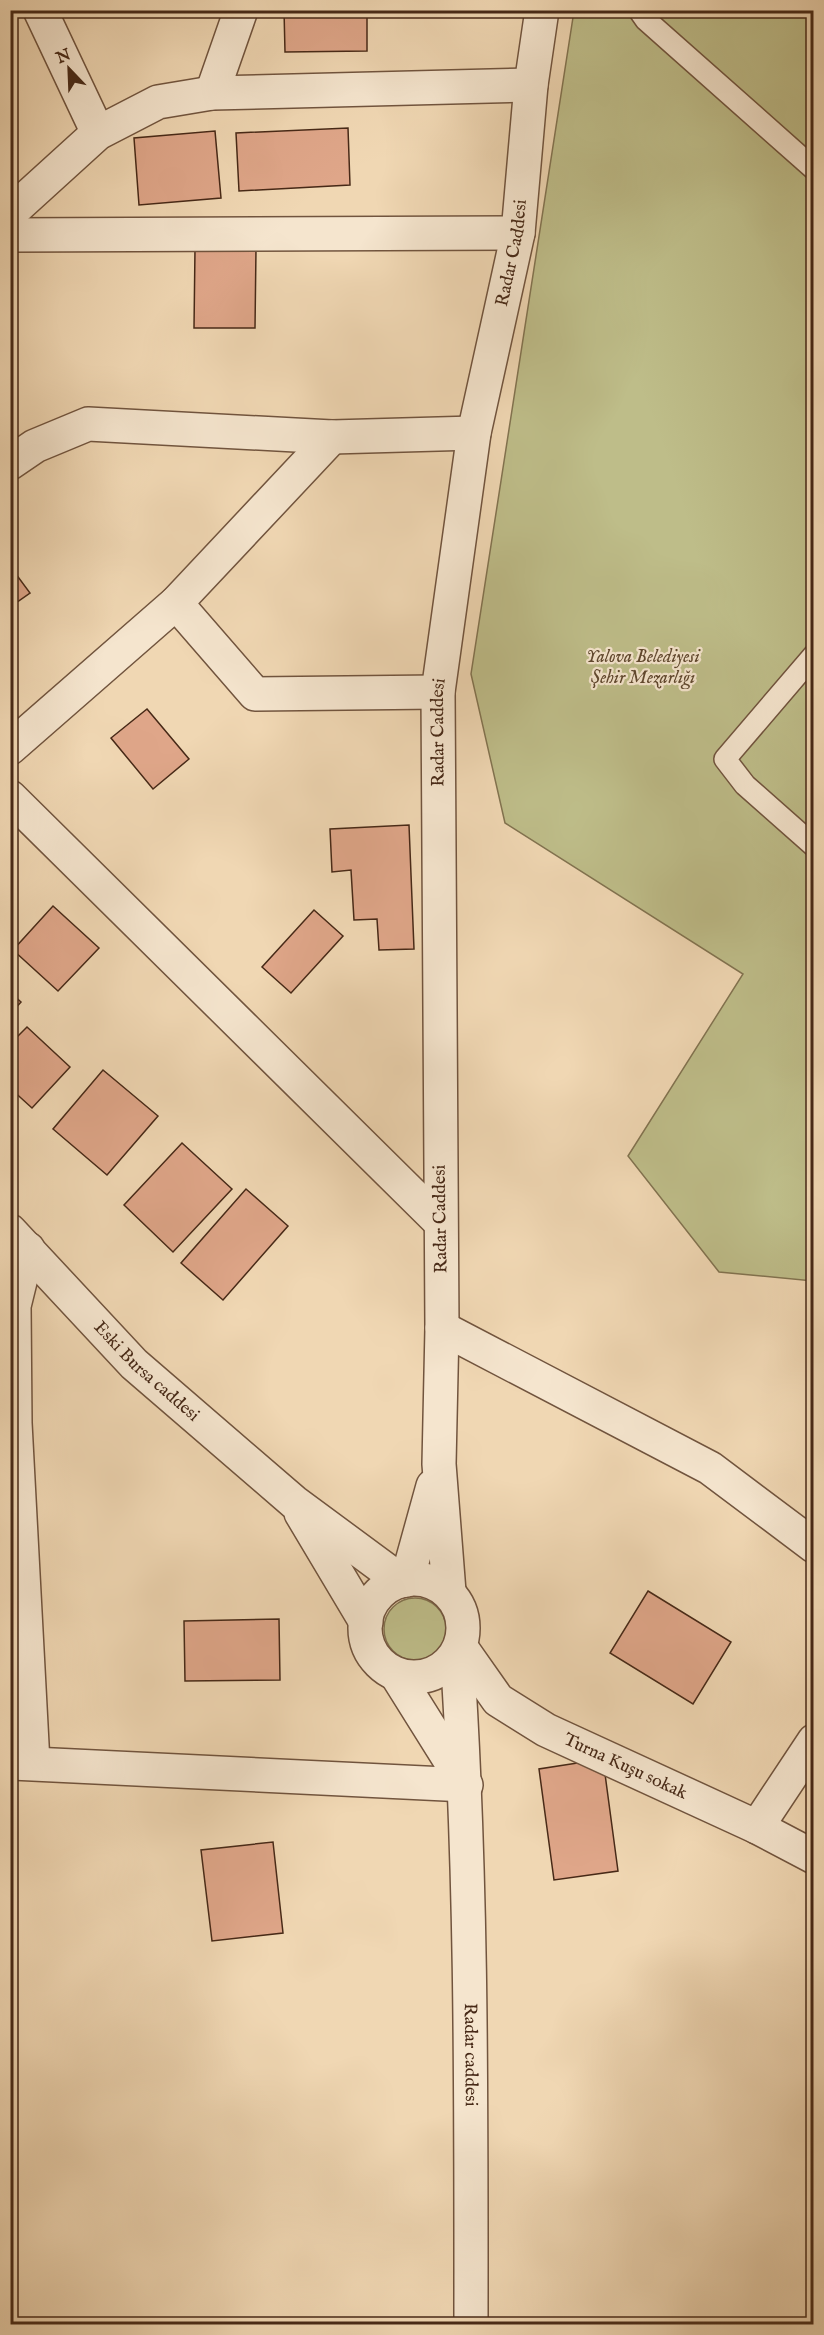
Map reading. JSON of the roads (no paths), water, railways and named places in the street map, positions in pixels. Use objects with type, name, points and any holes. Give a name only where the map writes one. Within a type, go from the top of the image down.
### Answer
[{"type":"street","points":[[40,10],[98,133]]},
{"type":"street","points":[[212,93],[241,10]]},
{"type":"street","name":"Radar Caddesi","points":[[448,1592],[439,1464],[442,1328],[438,692],[474,433],[518,233],[531,85],[542,10]]},
{"type":"street","points":[[10,213],[98,133],[158,102],[212,93],[531,85]]},
{"type":"street","points":[[10,235],[518,233]]},
{"type":"street","points":[[10,463],[35,446],[88,424],[332,438],[474,433]]},
{"type":"street","points":[[10,748],[176,603],[332,438]]},
{"type":"street","points":[[176,603],[255,694],[438,692]]},
{"type":"street","points":[[10,797],[440,1222]]},
{"type":"street","points":[[19,1240],[14,1306],[22,1763],[466,1785]]},
{"type":"street","name":"Eski Bursa caddesi","points":[[19,1240],[134,1364],[294,1502],[404,1580]]},
{"type":"street","points":[[442,1328],[710,1468],[813,1546]]},
{"type":"street","name":"Radar Caddesi","points":[[404,1580],[439,1464]]},
{"type":"street","name":"Eski Bursa caddesi","points":[[294,1502],[366,1622]]},
{"type":"street","points":[[418,1579],[434,1583],[448,1592],[459,1606],[463,1622],[458,1650],[447,1666],[433,1674],[418,1678],[396,1674],[375,1660],[368,1646],[366,1622],[374,1600],[386,1588],[404,1580],[418,1579]]},
{"type":"street","name":"Radar caddesi","points":[[458,1650],[466,1785],[470,1932],[471,2325]]},
{"type":"street","name":"Turna Kuşu sokak","points":[[458,1650],[498,1700],[546,1730],[757,1827],[813,1857]]},
{"type":"street","points":[[396,1674],[466,1785]]},
{"type":"street","points":[[757,1827],[813,1741]]},
{"type":"lane","points":[[639,10],[646,20],[813,169]]},
{"type":"lane","points":[[813,655],[725,759],[745,785],[813,846]]},
{"type":"park label","name":"Yalova Belediyesi Şehir Mezarlığı","points":[[643,667]]}]
